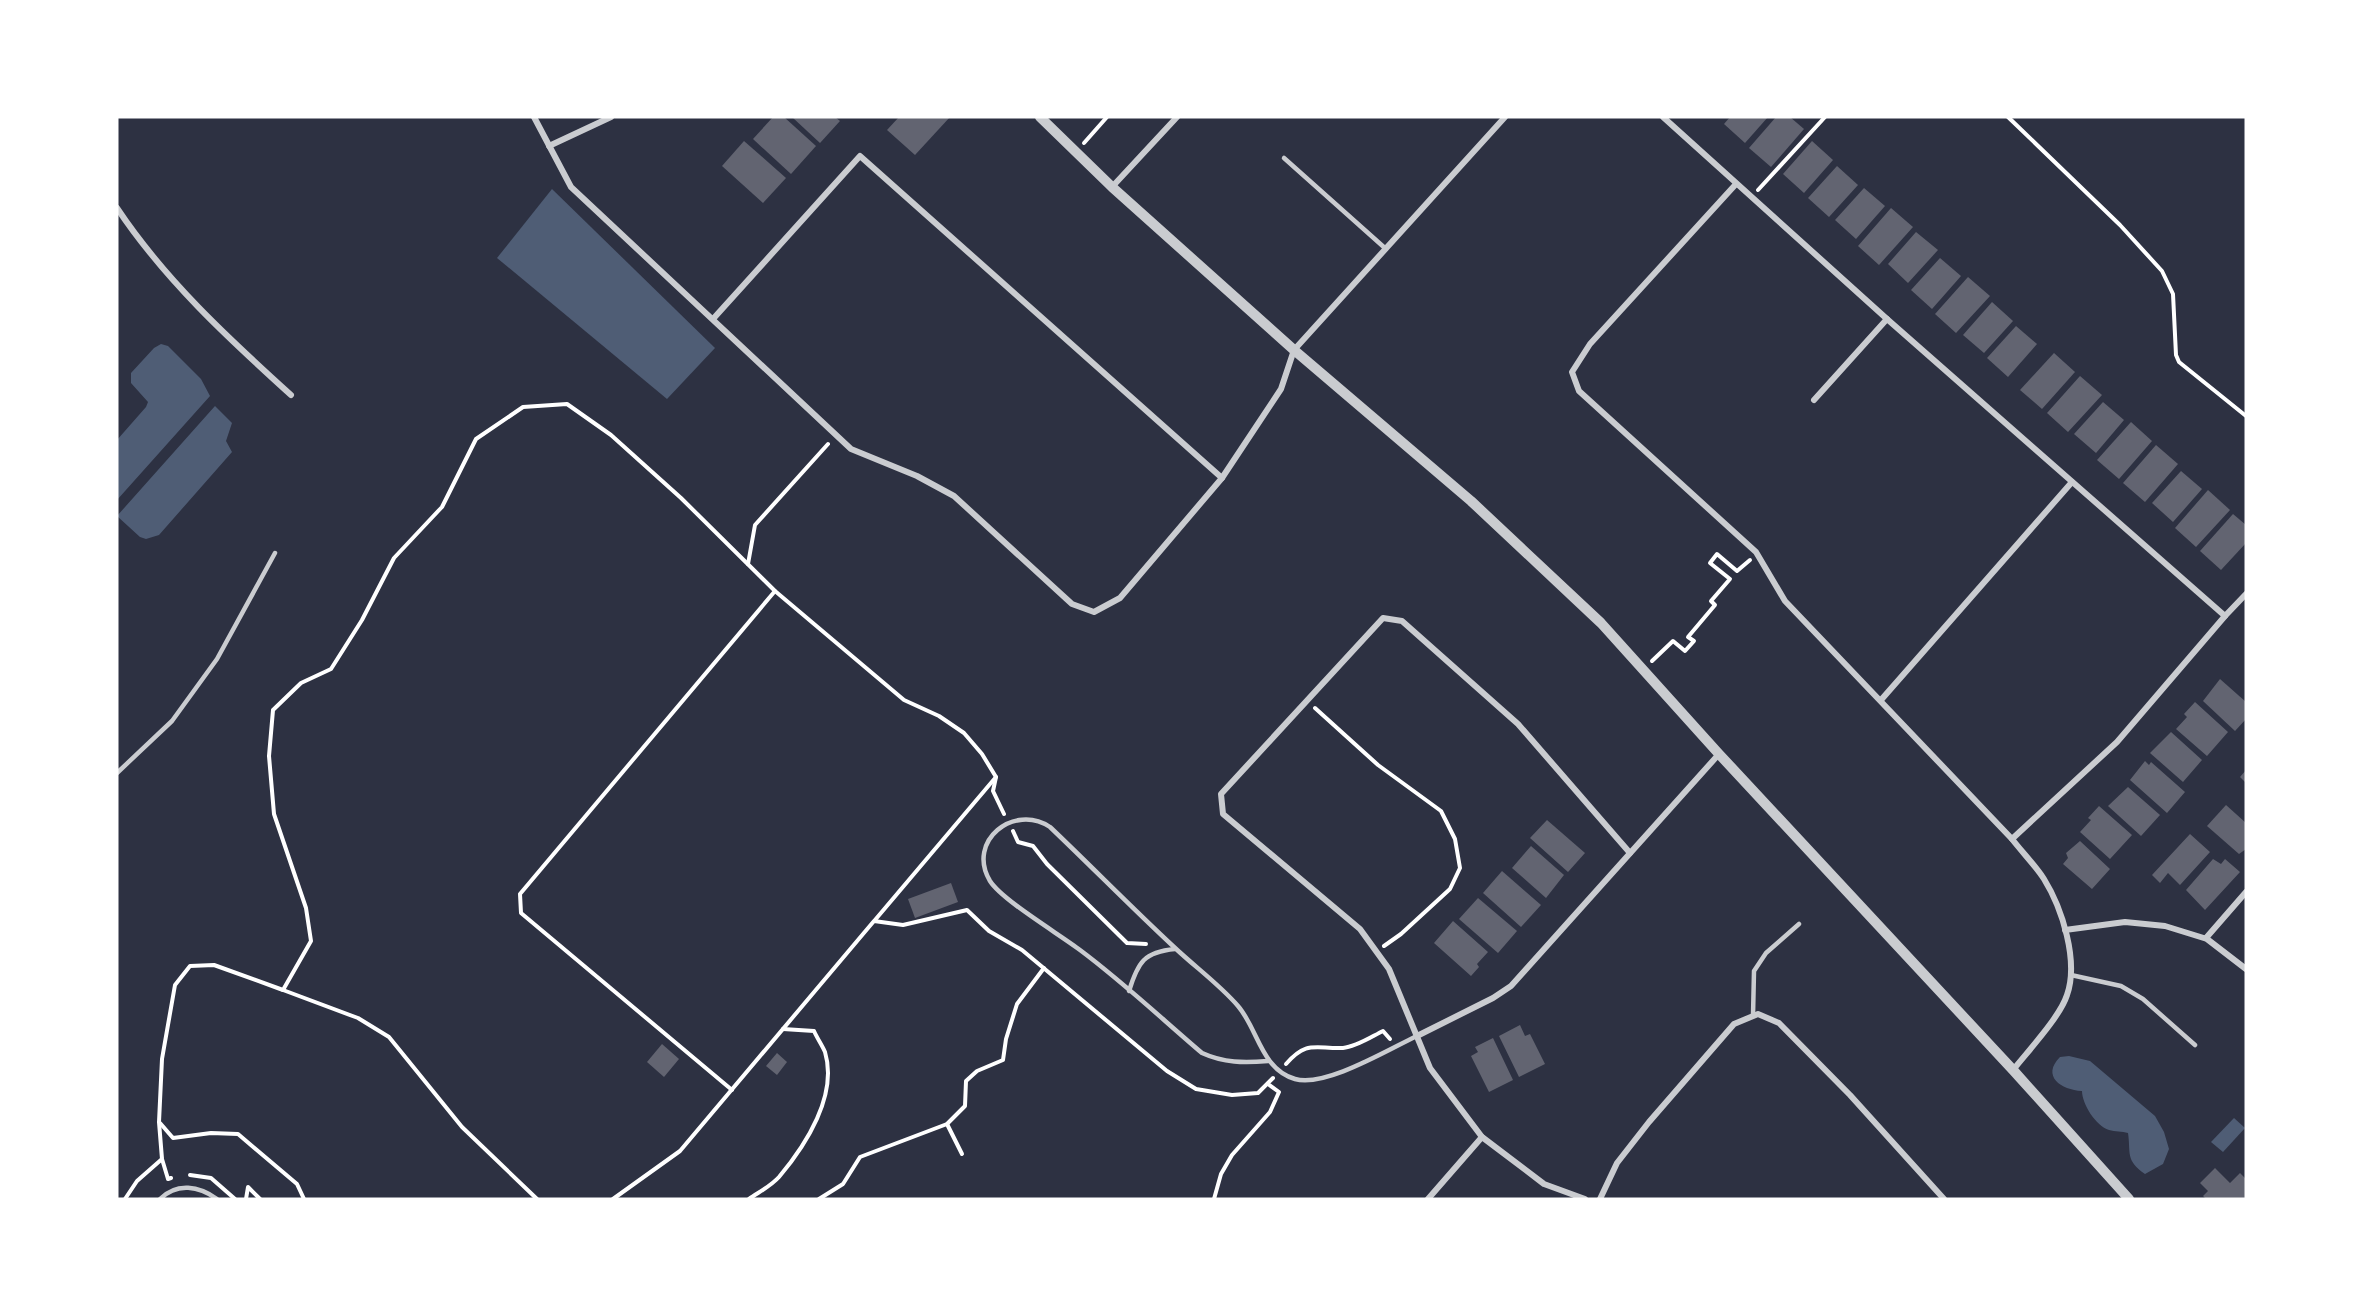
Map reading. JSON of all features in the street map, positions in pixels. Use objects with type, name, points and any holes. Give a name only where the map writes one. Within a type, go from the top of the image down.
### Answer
[{"type":"street","points":[[534,117],[571,187],[851,449],[917,476],[954,496],[1072,604],[1094,612],[1120,598],[1222,478],[1281,389],[1294,351],[1505,117]]},
{"type":"street","points":[[549,147],[611,117]]},
{"type":"street","points":[[1040,117],[1112,187],[1294,351],[1471,501],[1601,623],[2129,1199]]},
{"type":"street","points":[[1112,187],[1177,117]]},
{"type":"street","points":[[1663,117],[1887,319],[2225,616]]},
{"type":"street","points":[[713,319],[860,156],[1222,478]]},
{"type":"street","points":[[1736,184],[1590,344],[1572,372],[1579,391],[1757,553],[1785,601],[2012,839],[2044,879],[2061,916],[2070,946],[2071,975],[2067,995],[2058,1012],[2013,1070]]},
{"type":"street","points":[[117,208],[185,294],[224,334],[291,395]]},
{"type":"street","points":[[1814,400],[1887,319]]},
{"type":"street","points":[[1881,700],[2072,482]]},
{"type":"street","points":[[2012,839],[2118,742],[2246,594]]},
{"type":"street","points":[[1585,1199],[1544,1184],[1482,1137],[1430,1068],[1389,969],[1360,929],[1223,814],[1221,794],[1383,618],[1402,621],[1518,724],[1630,853]]},
{"type":"street","points":[[1417,1036],[1511,987],[1719,754]]},
{"type":"street","points":[[2206,938],[2246,892]]},
{"type":"street","points":[[2065,930],[2125,922],[2165,926],[2206,938],[2246,969]]},
{"type":"street","points":[[1600,1199],[1617,1163],[1649,1122],[1734,1024],[1755,1015],[1779,1023],[1850,1095],[1944,1199]]},
{"type":"street","points":[[1428,1199],[1482,1137]]},
{"type":"lane","points":[[1284,158],[1386,249]]},
{"type":"lane","points":[[117,773],[172,721],[211,668],[275,553]]},
{"type":"lane","points":[[1268,1061],[1242,1063],[1219,1060],[1202,1053],[1082,951],[997,890],[984,868],[987,843],[993,833],[1009,823],[1029,819],[1039,820],[1050,827],[1175,949],[1232,998],[1244,1012],[1268,1061],[1294,1079],[1313,1080],[1338,1074],[1417,1036]]},
{"type":"lane","points":[[1755,1015],[1754,970],[1766,953],[1799,924]]},
{"type":"lane","points":[[1129,991],[1136,968],[1146,958],[1158,951],[1175,949]]},
{"type":"lane","points":[[2071,975],[2121,986],[2143,999],[2195,1045]]},
{"type":"lane","points":[[160,1199],[174,1189],[187,1187],[199,1189],[217,1199]]},
{"type":"path","points":[[1076,152],[1107,117]]},
{"type":"path","points":[[1752,197],[1825,117]]},
{"type":"path","points":[[2007,117],[2120,225],[2162,271],[2173,294],[2176,355],[2179,362],[2246,416]]},
{"type":"path","points":[[284,990],[311,941],[306,908],[274,814],[269,756],[273,710],[301,683],[331,669],[362,620],[394,558],[442,507],[476,440],[523,407],[567,404],[618,441],[681,498],[775,591],[904,700],[939,716],[964,733],[982,754],[996,777],[993,791],[1018,842],[1033,846],[1047,864],[1127,943],[1146,944],[1158,951]]},
{"type":"path","points":[[748,564],[755,525],[836,434]]},
{"type":"path","points":[[1643,670],[1673,640],[1685,651],[1694,641],[1688,637],[1715,605],[1711,602],[1730,579],[1710,563],[1717,554],[1737,571],[1757,553]]},
{"type":"path","points":[[732,1090],[521,913],[520,894],[775,591]]},
{"type":"path","points":[[1307,700],[1378,765],[1441,811],[1455,839],[1460,868],[1450,889],[1401,934],[1377,952]]},
{"type":"path","points":[[612,1199],[680,1151],[996,777]]},
{"type":"path","points":[[874,921],[903,926],[967,910],[989,931],[1022,950],[1167,1071],[1196,1089],[1241,1095],[1258,1093],[1295,1053],[1307,1046],[1344,1048],[1383,1031],[1395,1046]]},
{"type":"path","points":[[176,1177],[168,1179],[162,1159],[159,1122],[162,1070],[169,1018],[175,985],[190,966],[214,965],[358,1018],[389,1037],[462,1127],[537,1199]]},
{"type":"path","points":[[819,1199],[843,1184],[860,1157],[947,1124],[965,1106],[966,1081],[977,1071],[1003,1060],[1006,1039],[1017,1004],[1044,968]]},
{"type":"path","points":[[749,1199],[778,1179],[806,1140],[821,1114],[828,1072],[824,1051],[814,1031],[783,1029]]},
{"type":"path","points":[[1214,1199],[1221,1174],[1232,1155],[1270,1112],[1279,1092],[1268,1084]]},
{"type":"path","points":[[159,1122],[173,1138],[211,1133],[238,1134],[297,1184],[304,1199]]},
{"type":"path","points":[[947,1124],[962,1154]]},
{"type":"path","points":[[125,1199],[137,1181],[162,1159]]},
{"type":"path","points":[[183,1175],[211,1178],[235,1199]]},
{"type":"path","points":[[246,1199],[248,1187],[260,1199]]},
{"type":"water","points":[[552,189],[715,348],[667,399],[497,258]]},
{"type":"water","points":[[161,344],[168,346],[201,379],[210,396],[117,500],[117,440],[148,402],[131,383],[131,373],[154,348]]},
{"type":"water","points":[[215,406],[232,423],[226,441],[232,452],[159,535],[146,539],[140,537],[117,516]]},
{"type":"water","points":[[2069,1056],[2090,1061],[2155,1116],[2164,1132],[2169,1149],[2163,1164],[2145,1174],[2132,1160],[2128,1133],[2104,1128],[2091,1114],[2084,1102],[2082,1091],[2067,1088],[2056,1081],[2052,1070],[2055,1064],[2060,1057]]},
{"type":"water","points":[[2234,1118],[2245,1128],[2223,1152],[2211,1142]]},
{"type":"building","points":[[773,117],[784,117],[816,146],[791,174],[753,139]]},
{"type":"building","points":[[792,117],[835,117],[840,121],[820,143]]},
{"type":"building","points":[[899,117],[950,117],[915,155],[887,130]]},
{"type":"building","points":[[1730,117],[1768,117],[1745,143],[1724,124]]},
{"type":"building","points":[[1776,117],[1790,117],[1804,129],[1771,167],[1749,148]]},
{"type":"building","points":[[744,141],[786,178],[763,203],[722,166]]},
{"type":"building","points":[[1812,141],[1833,160],[1804,193],[1783,174]]},
{"type":"building","points":[[1837,166],[1858,185],[1829,217],[1808,198]]},
{"type":"building","points":[[1864,188],[1885,206],[1856,239],[1835,220]]},
{"type":"building","points":[[1891,208],[1913,227],[1879,265],[1858,246]]},
{"type":"building","points":[[1916,232],[1938,250],[1908,283],[1888,264]]},
{"type":"building","points":[[1940,258],[1961,276],[1932,309],[1911,290]]},
{"type":"building","points":[[1968,277],[1990,296],[1956,333],[1935,314]]},
{"type":"building","points":[[1992,302],[2013,321],[1984,353],[1963,335]]},
{"type":"building","points":[[2016,326],[2037,344],[2008,377],[1987,358]]},
{"type":"building","points":[[2054,353],[2075,372],[2042,409],[2020,390]]},
{"type":"building","points":[[2080,376],[2102,395],[2068,432],[2047,413]]},
{"type":"building","points":[[2103,402],[2124,420],[2096,453],[2074,434]]},
{"type":"building","points":[[2131,422],[2152,441],[2119,479],[2097,460]]},
{"type":"building","points":[[2156,445],[2178,464],[2145,502],[2123,483]]},
{"type":"building","points":[[2181,471],[2202,489],[2173,522],[2152,503]]},
{"type":"building","points":[[2208,490],[2230,510],[2196,547],[2175,528]]},
{"type":"building","points":[[2233,514],[2246,525],[2246,543],[2221,570],[2200,551]]},
{"type":"building","points":[[2220,679],[2246,702],[2246,719],[2235,731],[2203,701]]},
{"type":"building","points":[[2195,702],[2228,732],[2207,756],[2176,729],[2187,717],[2184,714]]},
{"type":"building","points":[[2171,732],[2202,760],[2183,782],[2150,753]]},
{"type":"building","points":[[2145,761],[2149,765],[2151,762],[2185,792],[2167,813],[2130,780]]},
{"type":"building","points":[[2246,770],[2246,783],[2240,777]]},
{"type":"building","points":[[2128,787],[2160,815],[2141,836],[2108,806]]},
{"type":"building","points":[[2226,805],[2246,823],[2246,849],[2239,854],[2207,826]]},
{"type":"building","points":[[2099,806],[2132,835],[2110,859],[2080,832],[2091,820],[2088,818]]},
{"type":"building","points":[[1547,820],[1585,853],[1568,872],[1530,838]]},
{"type":"building","points":[[2190,834],[2210,852],[2180,885],[2168,873],[2160,883],[2152,875]]},
{"type":"building","points":[[2080,841],[2110,869],[2092,889],[2063,864],[2068,858],[2066,853]]},
{"type":"building","points":[[1531,846],[1564,875],[1546,898],[1512,868]]},
{"type":"building","points":[[2213,859],[2221,864],[2225,859],[2240,872],[2205,910],[2186,890]]},
{"type":"building","points":[[1502,871],[1541,905],[1521,927],[1483,893]]},
{"type":"building","points":[[951,883],[958,902],[915,918],[908,899]]},
{"type":"building","points":[[1478,898],[1517,931],[1498,953],[1459,919]]},
{"type":"building","points":[[1453,921],[1488,952],[1477,964],[1479,967],[1471,976],[1434,943]]},
{"type":"building","points":[[1520,1025],[1525,1036],[1530,1034],[1545,1064],[1519,1077],[1499,1036]]},
{"type":"building","points":[[1493,1038],[1513,1080],[1489,1092],[1471,1056],[1478,1052],[1475,1047]]},
{"type":"building","points":[[662,1044],[679,1059],[664,1077],[647,1062]]},
{"type":"building","points":[[777,1053],[787,1062],[777,1075],[766,1066]]},
{"type":"building","points":[[2215,1168],[2230,1183],[2240,1173],[2246,1179],[2246,1199],[2206,1199],[2203,1196],[2208,1191],[2200,1183]]}]
